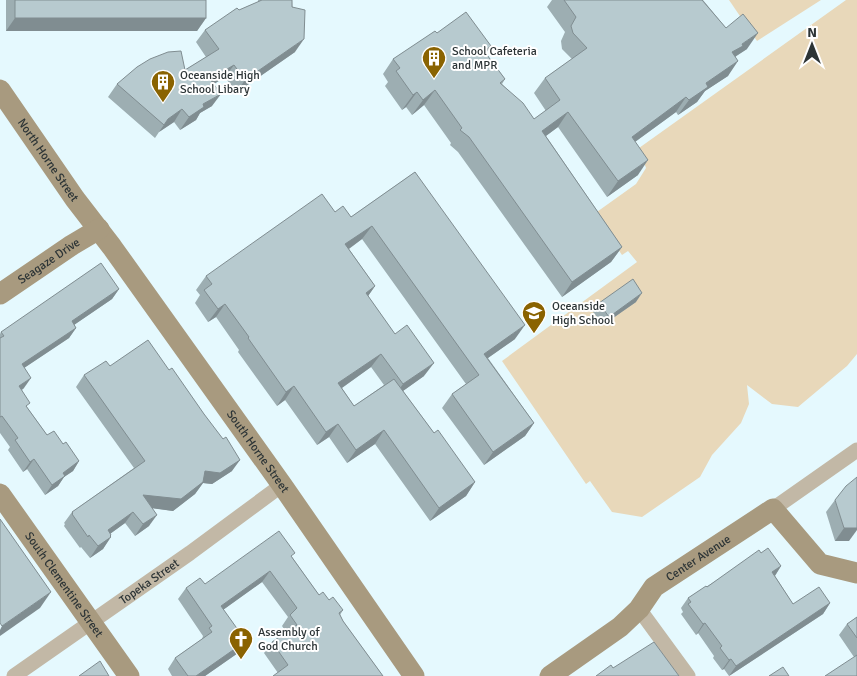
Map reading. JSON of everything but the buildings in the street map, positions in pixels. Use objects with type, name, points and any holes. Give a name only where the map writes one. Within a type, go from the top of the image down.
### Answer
[{"type":"street","name":"North Horne Street","points":[[0,90],[74,199],[98,229]]},
{"type":"street","name":"Seagaze Drive","points":[[0,294],[98,229]]},
{"type":"street","name":"South Horne Street","points":[[98,229],[282,485],[414,676]]},
{"type":"street","name":"Center Avenue","points":[[550,676],[620,627],[640,609],[654,587],[773,509],[857,450]]},
{"type":"street","name":"Topeka Street","points":[[14,676],[190,553],[282,485]]},
{"type":"street","name":"South Clementine Street","points":[[0,494],[129,676]]},
{"type":"street","points":[[773,509],[820,564],[857,574]]},
{"type":"street","points":[[640,609],[688,676]]},
{"type":"shaded area","points":[[729,0],[821,0],[757,41]]},
{"type":"shaded area","points":[[846,0],[857,0],[857,354],[847,366],[798,407],[772,404],[747,385],[749,404],[741,423],[712,455],[700,477],[642,517],[612,512],[590,481],[586,484],[502,361],[637,262],[628,251],[622,255],[594,214],[636,184],[646,168],[639,148]]},
{"type":"place","name":"School Cafeteria and MPR","points":[[434,79]]},
{"type":"place","name":"Oceanside High School Libary","points":[[163,103]]},
{"type":"place","name":"Oceanside High School","points":[[534,334]]},
{"type":"place","name":"Assembly of God Church","points":[[241,660]]}]
